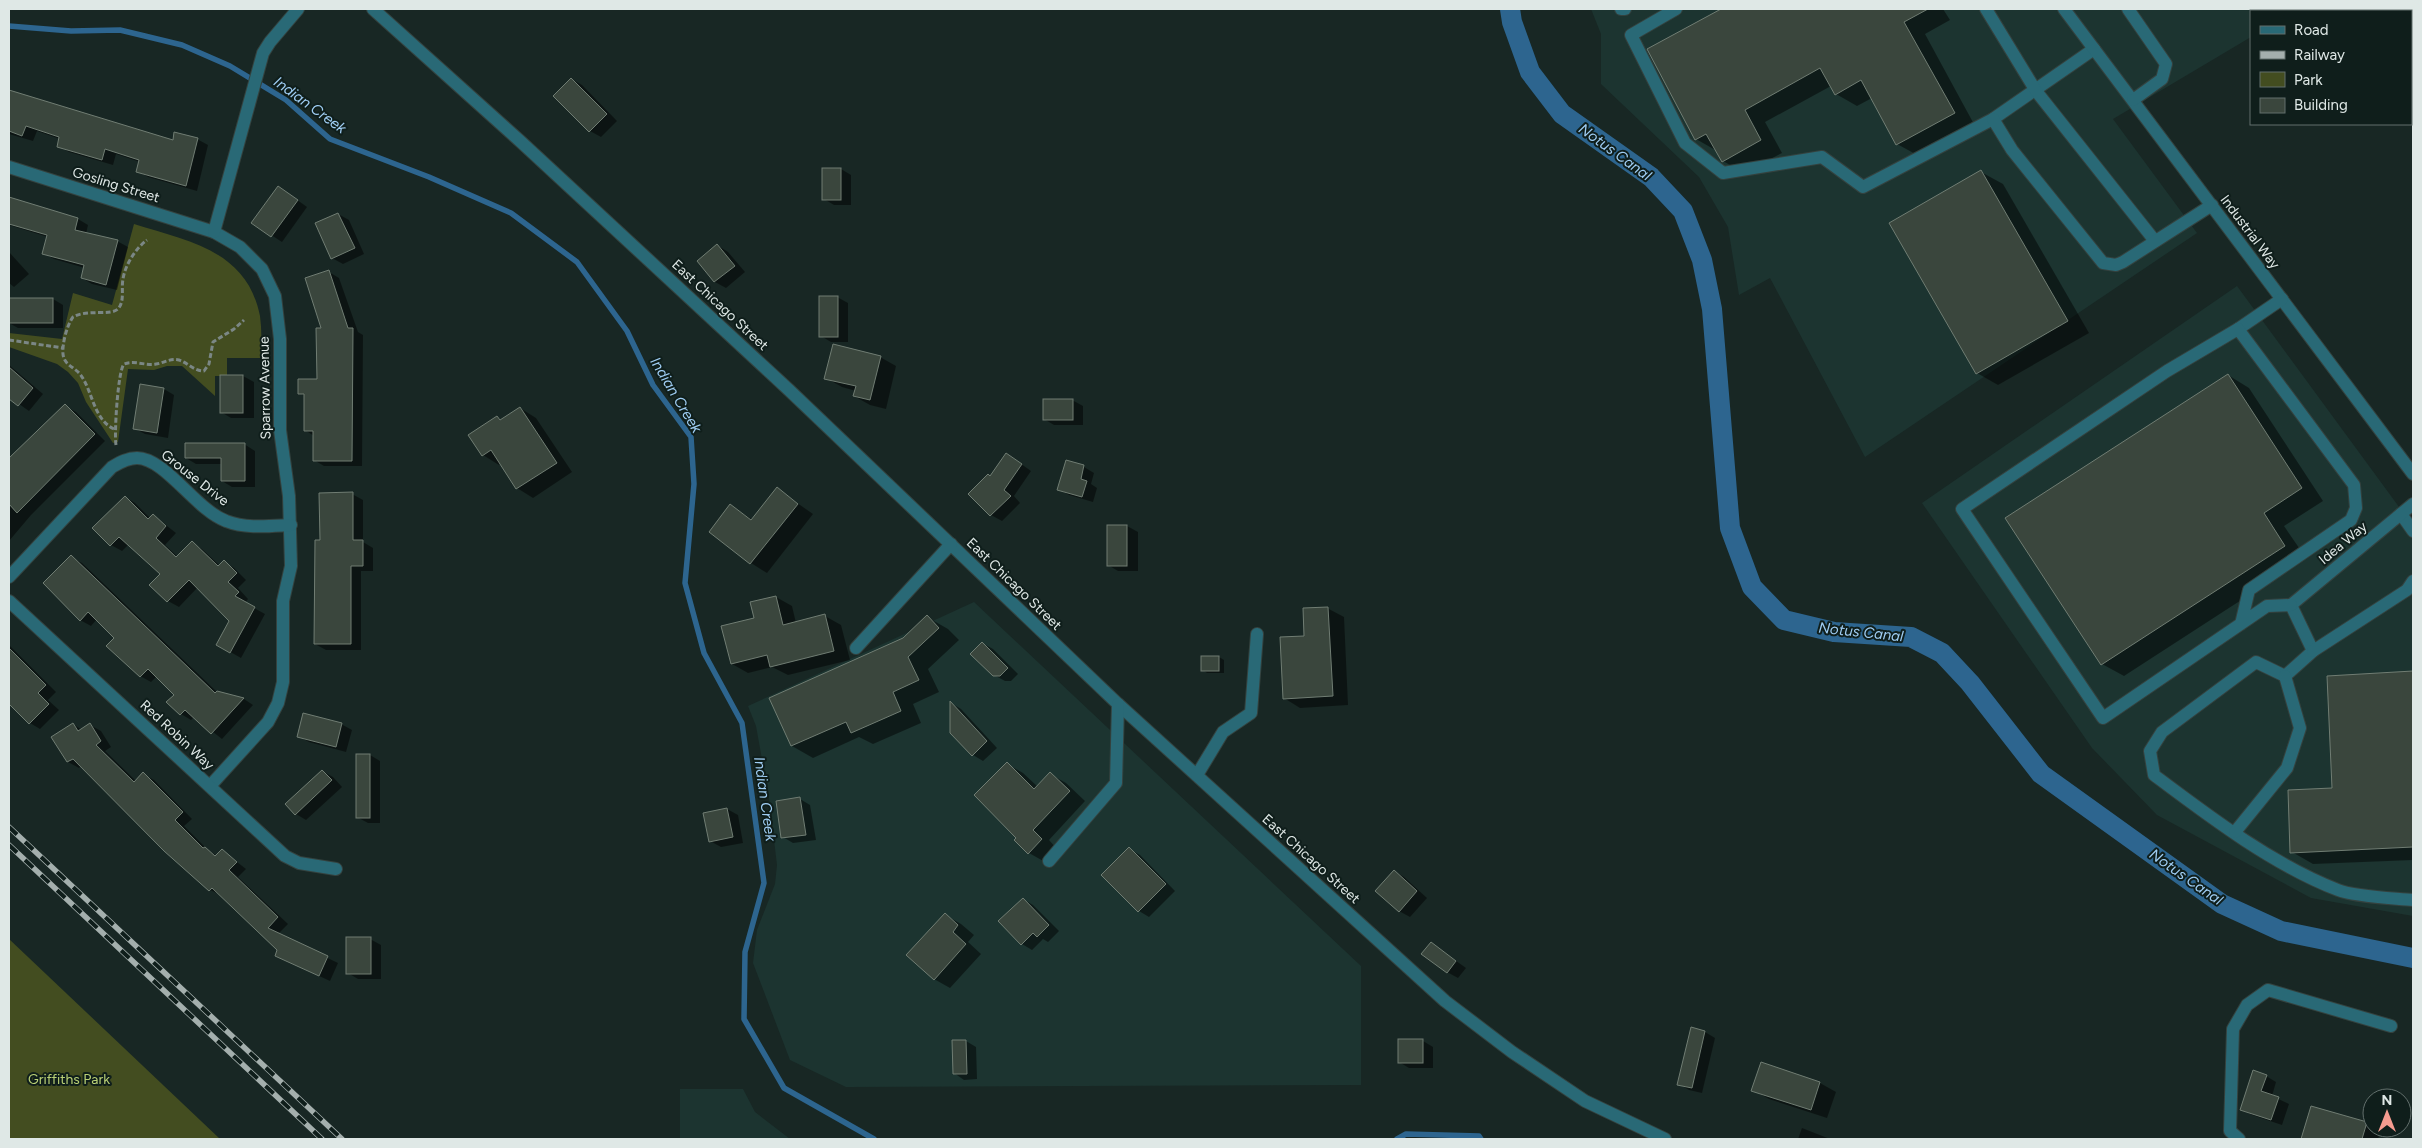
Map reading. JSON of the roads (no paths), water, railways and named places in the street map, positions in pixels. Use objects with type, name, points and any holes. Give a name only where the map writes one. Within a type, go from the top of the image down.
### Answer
[{"type":"street","points":[[214,232],[263,54],[270,42],[298,9]]},
{"type":"street","name":"East Chicago Street","points":[[373,9],[725,330],[1118,704],[1452,1007],[1512,1052],[1585,1100],[1665,1139]]},
{"type":"street","points":[[1676,9],[1631,35],[1685,143],[1723,172],[1822,157],[1863,187],[1993,119],[2094,49]]},
{"type":"street","points":[[1986,9],[2036,91],[2155,241]]},
{"type":"street","name":"Industrial Way","points":[[2064,9],[2413,474]]},
{"type":"street","points":[[2128,9],[2166,64],[2162,79],[2133,100]]},
{"type":"street","points":[[1993,119],[2012,150],[2103,263],[2116,265],[2123,262],[2212,205]]},
{"type":"street","name":"Gosling Street","points":[[9,167],[214,232]]},
{"type":"street","name":"Sparrow Avenue","points":[[210,786],[268,722],[278,703],[283,682],[282,617],[291,566],[291,525],[287,473],[280,430],[280,339],[274,296],[262,269],[240,247],[214,232]]},
{"type":"street","points":[[2282,299],[2238,329],[2167,372],[1962,509],[2104,718],[2267,606],[2291,605],[2313,651]]},
{"type":"street","points":[[2238,329],[2354,485],[2356,508],[2352,520],[2249,590],[2241,624]]},
{"type":"street","name":"Grouse Drive","points":[[9,577],[112,467],[125,460],[137,458],[150,461],[203,507],[226,521],[261,526],[291,525]]},
{"type":"street","name":"Idea Way","points":[[2291,605],[2413,504]]},
{"type":"street","points":[[2401,514],[2413,531]]},
{"type":"street","points":[[856,648],[951,544]]},
{"type":"street","points":[[2285,676],[2313,651],[2406,590],[2413,581]]},
{"type":"street","name":"Red Robin Way","points":[[9,601],[284,856],[299,863],[336,869]]},
{"type":"street","points":[[1196,775],[1223,732],[1251,713],[1258,634]]},
{"type":"street","points":[[2235,832],[2287,768],[2300,728],[2285,676],[2256,662],[2162,732],[2150,751],[2154,775],[2235,832],[2282,863],[2340,891],[2413,900]]},
{"type":"street","points":[[1049,861],[1116,784],[1118,704]]},
{"type":"street","points":[[2239,1139],[2230,1131],[2233,1029],[2247,1005],[2268,990],[2391,1026]]},
{"type":"waterway","name":"Notus Canal","points":[[1510,9],[1512,22],[1530,72],[1562,114],[1651,177],[1683,211],[1702,260],[1712,309],[1730,528],[1752,587],[1784,620],[1834,632],[1911,637],[1942,653],[1970,683],[2041,774],[2222,904],[2281,931],[2413,958]]},
{"type":"waterway","name":"Indian Creek","points":[[9,26],[71,31],[120,30],[182,45],[230,66],[286,100],[330,139],[429,177],[511,213],[577,262],[627,331],[653,385],[691,437],[694,484],[685,583],[704,653],[742,723],[764,883],[745,952],[744,1019],[784,1088],[874,1139]]},
{"type":"waterway","name":"Indian Creek","points":[[1397,1139],[1406,1134],[1479,1136],[1481,1139]]},
{"type":"railway","points":[[9,827],[342,1139]]},
{"type":"railway","points":[[9,845],[322,1139]]},
{"type":"park label","name":"Griffiths Park","points":[[69,1079]]}]
